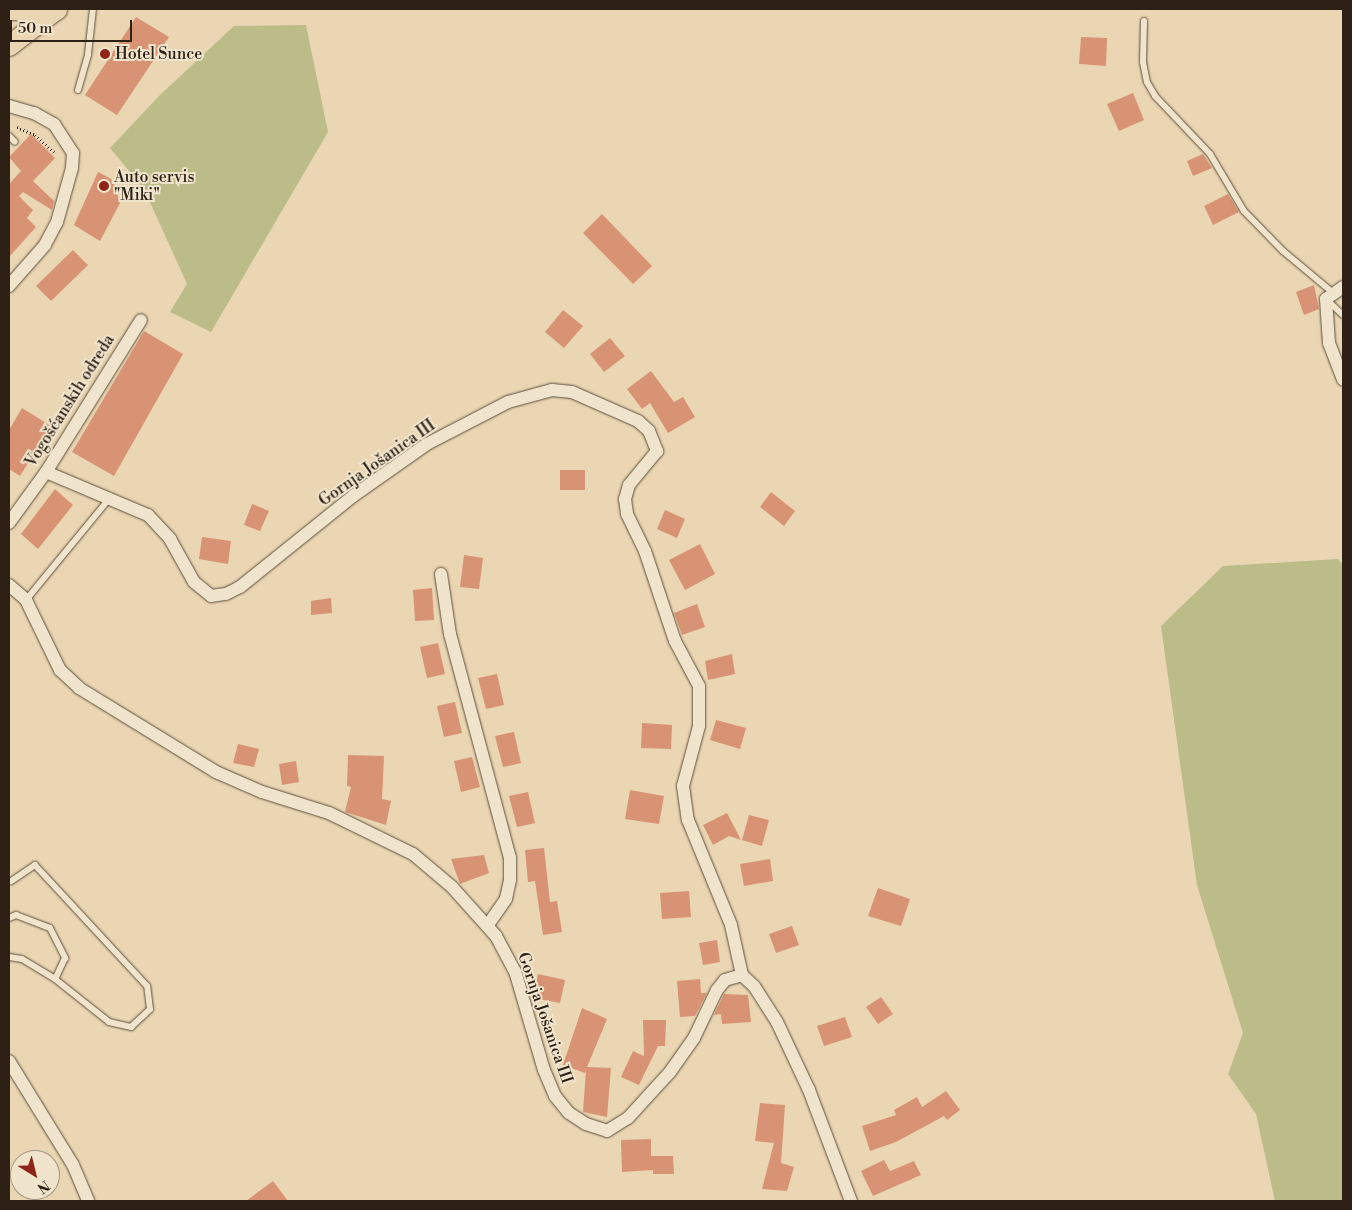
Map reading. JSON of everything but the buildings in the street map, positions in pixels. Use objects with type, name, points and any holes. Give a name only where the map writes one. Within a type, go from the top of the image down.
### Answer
[{"type":"main road","points":[[9,10],[59,10]]},
{"type":"main road","points":[[9,44],[59,10]]},
{"type":"main road","points":[[9,24],[9,44]]},
{"type":"street","points":[[9,106],[34,113],[54,124],[72,153],[72,168],[53,229],[45,245],[9,286]]},
{"type":"street","points":[[1334,293],[1329,343],[1343,380]]},
{"type":"street","name":"Vogošćanskih odreda","points":[[9,523],[46,472],[141,320]]},
{"type":"street","name":"Gornja Jošanica III","points":[[46,472],[108,500],[148,515],[170,539],[194,582],[211,596],[226,594],[265,568],[352,496],[427,444],[508,402],[552,390],[572,392],[638,421],[649,431],[657,451],[629,486],[625,499],[627,514],[645,551],[675,641],[699,686],[699,726],[683,786],[688,820],[731,925],[742,975],[754,986],[777,1022],[809,1090],[851,1201]]},
{"type":"street","points":[[441,574],[450,634],[510,858],[510,880],[506,899],[488,925]]},
{"type":"street","name":"Gornja Jošanica III","points":[[9,585],[26,600],[60,670],[80,688],[216,772],[262,792],[329,812],[413,854],[452,887],[488,925],[515,971],[544,1070],[555,1096],[569,1113],[586,1124],[607,1131],[628,1118],[657,1088],[694,1038],[717,990],[726,980],[742,975]]},
{"type":"street","points":[[9,1061],[73,1165],[88,1201]]},
{"type":"lane","points":[[78,90],[88,54],[93,9]]},
{"type":"lane","points":[[1144,21],[1143,62],[1147,82],[1155,96],[1210,154],[1244,211],[1283,251],[1334,293],[1343,316]]},
{"type":"lane","points":[[9,136],[16,142]]},
{"type":"lane","points":[[26,600],[108,500]]},
{"type":"lane","points":[[9,957],[22,959],[55,979],[109,1022],[132,1027],[150,1009],[147,986],[35,865],[11,881]]},
{"type":"lane","points":[[9,918],[16,915],[50,928],[65,958],[55,979]]},
{"type":"path","points":[[9,124],[35,135],[72,168]]},
{"type":"green space","points":[[306,25],[328,132],[211,332],[170,312],[187,284],[144,189],[110,148],[160,95],[234,26]]},
{"type":"green space","points":[[1338,559],[1343,565],[1343,1201],[1275,1201],[1256,1114],[1228,1074],[1243,1033],[1197,885],[1161,626],[1223,566]]},
{"type":"place","name":"Hotel Sunce","points":[[105,54]]},
{"type":"place","name":"Auto servis \"Miki\"","points":[[104,186]]}]
